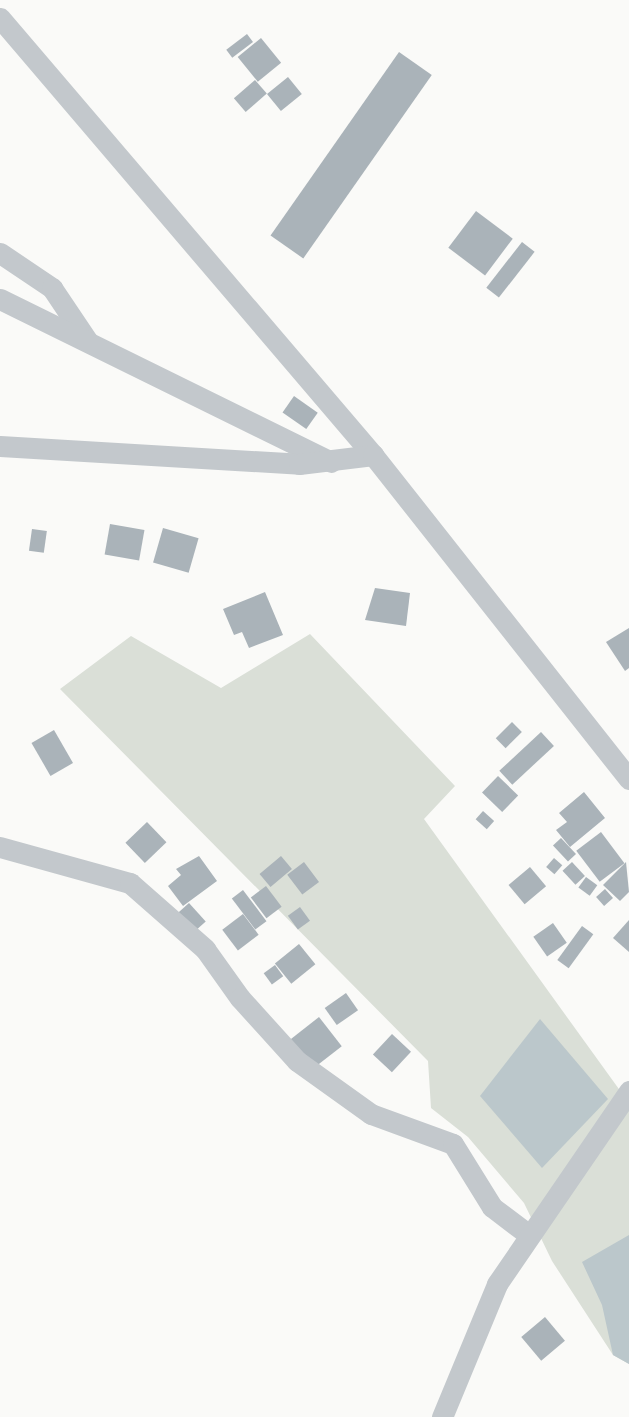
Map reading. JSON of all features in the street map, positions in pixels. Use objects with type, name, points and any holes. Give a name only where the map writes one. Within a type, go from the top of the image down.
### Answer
[{"type":"street","points":[[0,18],[373,455],[629,779]]},
{"type":"street","points":[[0,253],[52,288],[88,343]]},
{"type":"street","points":[[0,299],[332,462]]},
{"type":"street","points":[[0,446],[162,460],[332,462],[373,455]]},
{"type":"street","points":[[0,847],[130,883],[205,949],[240,998],[297,1061],[371,1113],[453,1144],[492,1207],[529,1235]]},
{"type":"street","points":[[442,1417],[469,1343],[529,1235],[629,1091]]},
{"type":"shaded area","points":[[310,634],[455,786],[424,819],[629,1103],[629,1364],[613,1355],[552,1261],[524,1203],[468,1137],[431,1108],[428,1061],[60,689],[131,636],[221,688]]},
{"type":"shaded area","points":[[540,1019],[608,1099],[542,1168],[480,1096]]},
{"type":"shaded area","points":[[629,1235],[629,1364],[613,1355],[602,1305],[582,1262]]},
{"type":"building","points":[[247,34],[253,42],[232,58],[226,50]]},
{"type":"building","points":[[261,38],[281,63],[258,82],[238,57]]},
{"type":"building","points":[[399,52],[432,75],[303,258],[271,235]]},
{"type":"building","points":[[288,77],[302,94],[281,111],[267,94]]},
{"type":"building","points":[[255,80],[267,94],[246,112],[234,98]]},
{"type":"building","points":[[476,211],[513,239],[485,275],[448,248]]},
{"type":"building","points":[[522,242],[535,252],[499,298],[486,288]]},
{"type":"building","points":[[294,396],[318,413],[306,429],[283,412]]},
{"type":"building","points":[[110,524],[144,530],[139,561],[105,555]]},
{"type":"building","points":[[163,528],[199,538],[189,573],[153,563]]},
{"type":"building","points":[[32,529],[47,531],[44,553],[29,551]]},
{"type":"building","points":[[375,588],[410,593],[406,626],[365,620]]},
{"type":"building","points":[[265,592],[283,635],[249,648],[242,632],[234,635],[223,609]]},
{"type":"building","points":[[629,628],[629,668],[625,671],[606,642]]},
{"type":"building","points":[[512,722],[522,732],[506,748],[496,738]]},
{"type":"building","points":[[54,730],[73,763],[50,776],[31,743]]},
{"type":"building","points":[[541,732],[554,746],[512,785],[499,771]]},
{"type":"building","points":[[498,776],[518,795],[502,812],[482,793]]},
{"type":"building","points":[[584,792],[605,818],[570,847],[556,830],[567,822],[559,813]]},
{"type":"building","points":[[483,811],[494,821],[487,829],[476,819]]},
{"type":"building","points":[[147,822],[166,842],[145,863],[125,843]]},
{"type":"building","points":[[601,832],[624,863],[600,882],[576,851]]},
{"type":"building","points":[[561,838],[576,854],[568,862],[553,846]]},
{"type":"building","points":[[199,856],[217,881],[183,906],[168,886],[181,875],[176,869]]},
{"type":"building","points":[[281,856],[292,869],[270,887],[260,874]]},
{"type":"building","points":[[554,858],[562,865],[554,874],[546,867]]},
{"type":"building","points":[[304,862],[319,882],[302,895],[287,875]]},
{"type":"building","points":[[572,862],[585,876],[575,885],[562,871]]},
{"type":"building","points":[[626,862],[629,892],[620,901],[603,885]]},
{"type":"building","points":[[530,867],[546,886],[525,904],[509,885]]},
{"type":"building","points":[[586,877],[597,885],[590,896],[578,888]]},
{"type":"building","points":[[266,886],[282,907],[266,918],[251,897]]},
{"type":"building","points":[[605,889],[613,898],[604,906],[596,897]]},
{"type":"building","points":[[243,890],[266,921],[255,930],[232,898]]},
{"type":"building","points":[[189,903],[206,922],[195,932],[178,913]]},
{"type":"building","points":[[300,907],[310,921],[298,930],[288,916]]},
{"type":"building","points":[[243,914],[259,935],[238,950],[222,930]]},
{"type":"building","points":[[629,920],[629,952],[613,938]]},
{"type":"building","points":[[553,923],[567,943],[547,956],[533,937]]},
{"type":"building","points":[[582,926],[593,934],[569,968],[557,960]]},
{"type":"building","points":[[299,944],[315,964],[291,984],[275,964]]},
{"type":"building","points":[[275,965],[283,976],[272,985],[264,973]]},
{"type":"building","points":[[346,993],[358,1010],[337,1025],[325,1008]]},
{"type":"building","points":[[319,1017],[342,1046],[312,1070],[289,1040]]},
{"type":"building","points":[[392,1034],[411,1052],[392,1072],[373,1054]]},
{"type":"building","points":[[545,1317],[565,1341],[541,1361],[521,1337]]}]
